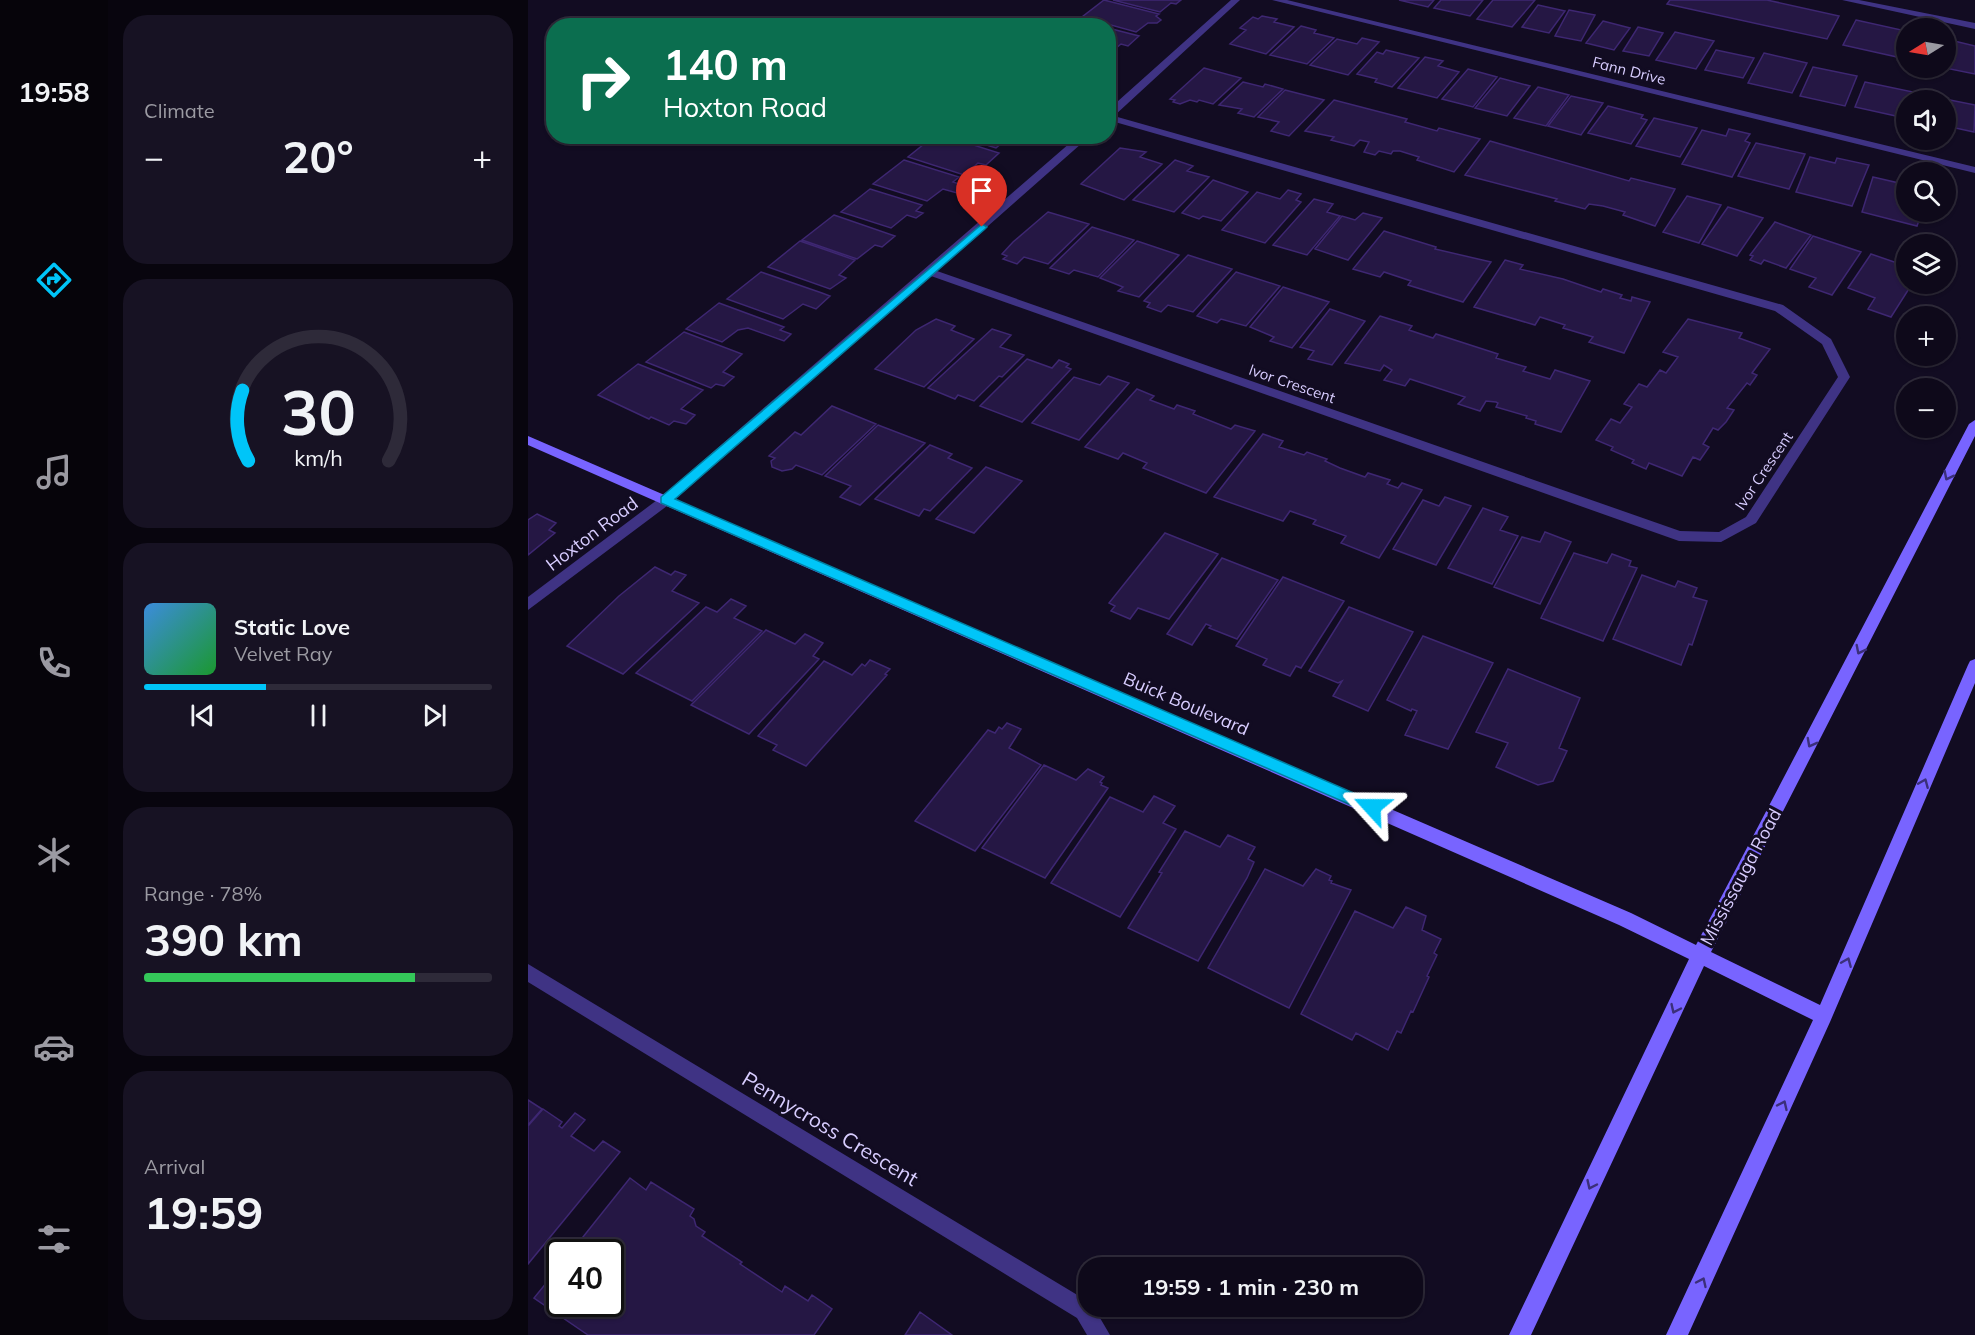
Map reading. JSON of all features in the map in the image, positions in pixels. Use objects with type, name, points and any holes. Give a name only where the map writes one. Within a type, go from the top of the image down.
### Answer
[{"type":"main road","name":"Mississauga Road","points":[[1520,1335],[1700,956],[1975,424]]},
{"type":"main road","name":"Buick Boulevard","points":[[528,440],[1225,742],[1625,919],[1824,1016]]},
{"type":"main road","points":[[1677,1335],[1824,1016],[1975,665]]},
{"type":"street","points":[[1116,110],[1236,0]]},
{"type":"street","name":"Fann Drive","points":[[1276,0],[1975,171]]},
{"type":"street","points":[[1846,0],[1975,26]]},
{"type":"street","name":"Ivor Crescent","points":[[930,272],[1679,536],[1721,537],[1751,520],[1844,377],[1827,342],[1779,308],[1116,119]]},
{"type":"street","name":"Hoxton Road","points":[[528,605],[666,500],[1076,144]]},
{"type":"street","name":"Pennycross Crescent","points":[[528,972],[1084,1311],[1099,1335]]},
{"type":"building","points":[[1104,0],[1159,14],[1156,16],[1161,20],[1157,23],[1148,23],[1136,32],[1116,26],[1116,18],[1082,17]]},
{"type":"building","points":[[1113,0],[1181,0],[1176,4],[1171,3],[1160,12]]},
{"type":"building","points":[[1399,0],[1434,0],[1428,7]]},
{"type":"building","points":[[1441,0],[1483,0],[1470,16],[1434,8]]},
{"type":"building","points":[[1493,0],[1535,0],[1512,27],[1477,19]]},
{"type":"building","points":[[1670,0],[1767,0],[1839,16],[1827,39],[1667,4]]},
{"type":"building","points":[[1538,5],[1565,11],[1549,33],[1522,27]]},
{"type":"building","points":[[1569,10],[1595,15],[1581,41],[1555,36]]},
{"type":"building","points":[[1262,16],[1277,19],[1274,22],[1294,27],[1266,54],[1230,44],[1246,30],[1240,28],[1253,17],[1258,19]]},
{"type":"building","points":[[1856,20],[1896,29],[1896,57],[1843,45]]},
{"type":"building","points":[[1603,21],[1630,28],[1614,50],[1586,43]]},
{"type":"building","points":[[1301,26],[1316,30],[1314,33],[1334,38],[1307,64],[1270,55]]},
{"type":"building","points":[[1638,27],[1663,33],[1649,56],[1623,51]]},
{"type":"building","points":[[1116,30],[1139,36],[1128,46],[1121,44],[1116,48]]},
{"type":"building","points":[[1675,32],[1714,41],[1696,69],[1656,60]]},
{"type":"building","points":[[1362,38],[1379,42],[1348,75],[1310,65],[1337,39],[1357,44]]},
{"type":"building","points":[[1956,41],[1975,46],[1975,74],[1956,70]]},
{"type":"building","points":[[1386,50],[1419,58],[1392,87],[1375,82],[1377,79],[1357,74],[1377,52],[1383,54]]},
{"type":"building","points":[[1716,50],[1754,58],[1743,78],[1705,70]]},
{"type":"building","points":[[1764,53],[1807,63],[1792,93],[1748,83]]},
{"type":"building","points":[[1425,57],[1443,61],[1438,66],[1459,72],[1437,98],[1398,88]]},
{"type":"building","points":[[1813,67],[1857,76],[1845,106],[1800,96]]},
{"type":"building","points":[[1204,68],[1241,78],[1213,104],[1190,100],[1180,104],[1170,99]]},
{"type":"building","points":[[1468,69],[1497,77],[1473,107],[1442,99]]},
{"type":"building","points":[[1500,78],[1530,86],[1507,116],[1475,108]]},
{"type":"building","points":[[1243,82],[1263,87],[1265,84],[1283,89],[1254,117],[1238,113],[1242,109],[1219,105]]},
{"type":"building","points":[[1865,82],[1903,90],[1896,90],[1896,116],[1855,107]]},
{"type":"building","points":[[1538,87],[1569,95],[1546,126],[1514,118]]},
{"type":"building","points":[[1285,90],[1324,100],[1289,136],[1271,131],[1279,122],[1258,117]]},
{"type":"building","points":[[1571,96],[1603,103],[1581,135],[1548,126]]},
{"type":"building","points":[[1334,100],[1407,119],[1405,122],[1437,131],[1439,128],[1480,139],[1454,172],[1417,160],[1419,157],[1400,151],[1393,151],[1391,154],[1379,151],[1375,155],[1364,152],[1369,142],[1360,140],[1354,146],[1331,140],[1334,137],[1305,131]]},
{"type":"building","points":[[1956,101],[1975,105],[1974,132],[1956,128]]},
{"type":"building","points":[[1608,106],[1643,115],[1641,118],[1647,120],[1631,144],[1588,133]]},
{"type":"building","points":[[1654,118],[1697,128],[1680,157],[1636,146]]},
{"type":"building","points":[[1729,129],[1750,134],[1745,141],[1750,143],[1732,177],[1682,164],[1702,130],[1726,136]]},
{"type":"building","points":[[1490,141],[1629,181],[1631,178],[1675,189],[1655,226],[1623,215],[1625,212],[1603,206],[1589,204],[1585,209],[1555,201],[1557,199],[1465,175]]},
{"type":"building","points":[[1756,143],[1805,154],[1789,189],[1738,176]]},
{"type":"building","points":[[924,144],[970,144],[999,153],[986,165],[978,163],[964,175],[908,157]]},
{"type":"building","points":[[983,144],[1001,144],[996,148]]},
{"type":"building","points":[[1120,148],[1146,152],[1140,157],[1162,164],[1124,200],[1081,184]]},
{"type":"building","points":[[1810,157],[1835,163],[1837,158],[1869,165],[1852,206],[1796,192]]},
{"type":"building","points":[[904,160],[959,177],[953,182],[965,186],[957,193],[943,189],[927,201],[873,184]]},
{"type":"building","points":[[1175,160],[1193,166],[1187,171],[1209,177],[1174,212],[1133,200]]},
{"type":"building","points":[[1873,177],[1896,182],[1896,221],[1862,212]]},
{"type":"building","points":[[1213,180],[1248,192],[1221,221],[1203,216],[1199,219],[1182,213]]},
{"type":"building","points":[[870,189],[922,205],[916,211],[923,213],[916,218],[907,215],[891,228],[841,212]]},
{"type":"building","points":[[1288,190],[1301,194],[1296,200],[1301,202],[1265,243],[1222,230],[1257,192],[1280,199]]},
{"type":"building","points":[[1687,196],[1721,205],[1699,243],[1663,232]]},
{"type":"building","points":[[1314,199],[1333,204],[1327,212],[1340,216],[1307,255],[1273,245]]},
{"type":"building","points":[[1728,207],[1763,218],[1737,256],[1702,244]]},
{"type":"building","points":[[1048,212],[1089,224],[1048,264],[1024,257],[1017,264],[1003,259],[1007,256],[1002,254],[1013,242]]},
{"type":"building","points":[[1363,213],[1382,218],[1348,260],[1315,249],[1342,216],[1355,220]]},
{"type":"building","points":[[834,215],[895,236],[882,247],[875,245],[857,259],[802,240]]},
{"type":"building","points":[[1775,222],[1811,235],[1786,268],[1764,260],[1761,264],[1750,260],[1753,256],[1750,255]]},
{"type":"building","points":[[1901,222],[1918,222],[1917,226]]},
{"type":"building","points":[[1092,227],[1134,240],[1098,277],[1074,270],[1069,274],[1050,268]]},
{"type":"building","points":[[1384,231],[1436,247],[1435,249],[1491,262],[1463,302],[1408,285],[1411,281],[1384,272],[1380,277],[1353,269]]},
{"type":"building","points":[[1813,236],[1861,252],[1832,295],[1809,287],[1816,278],[1790,269]]},
{"type":"building","points":[[800,241],[855,260],[839,275],[846,278],[830,289],[768,267]]},
{"type":"building","points":[[1137,241],[1179,255],[1139,297],[1118,291],[1123,287],[1100,278]]},
{"type":"building","points":[[1871,254],[1896,263],[1896,294],[1906,294],[1891,317],[1868,309],[1875,298],[1848,288]]},
{"type":"building","points":[[1188,255],[1232,269],[1193,312],[1168,305],[1161,312],[1147,307],[1150,303],[1144,301]]},
{"type":"building","points":[[1505,260],[1523,265],[1520,269],[1563,279],[1601,292],[1603,289],[1622,295],[1620,298],[1631,301],[1632,297],[1650,302],[1624,353],[1589,342],[1593,337],[1563,328],[1565,325],[1540,317],[1535,325],[1474,307]]},
{"type":"building","points":[[761,272],[830,296],[816,309],[803,304],[783,319],[727,299]]},
{"type":"building","points":[[1236,272],[1280,286],[1246,326],[1221,319],[1217,323],[1197,316]]},
{"type":"building","points":[[1283,287],[1329,302],[1292,348],[1270,341],[1274,337],[1250,327]]},
{"type":"building","points":[[719,303],[784,327],[780,330],[791,334],[784,341],[748,328],[738,330],[722,342],[686,329]]},
{"type":"building","points":[[1330,309],[1365,321],[1332,365],[1308,359],[1314,351],[1300,347]]},
{"type":"building","points":[[1380,316],[1412,326],[1409,330],[1433,338],[1436,334],[1498,354],[1496,358],[1526,367],[1523,371],[1550,379],[1555,370],[1590,381],[1561,432],[1535,424],[1536,421],[1526,418],[1527,416],[1496,407],[1498,403],[1496,402],[1486,401],[1480,411],[1458,404],[1465,397],[1410,379],[1405,386],[1384,380],[1392,370],[1384,365],[1380,371],[1345,363]]},
{"type":"building","points":[[936,319],[955,326],[951,330],[974,339],[924,387],[875,369],[916,330]]},
{"type":"building","points":[[1688,319],[1742,333],[1739,338],[1770,349],[1752,373],[1757,375],[1750,385],[1747,383],[1727,408],[1734,410],[1726,422],[1718,430],[1713,428],[1703,444],[1709,447],[1700,460],[1693,457],[1682,476],[1649,463],[1646,469],[1632,463],[1634,460],[1611,450],[1613,447],[1596,440],[1611,419],[1620,423],[1632,407],[1624,404],[1639,384],[1647,387],[1660,370],[1666,373],[1678,357],[1663,352]]},
{"type":"building","points":[[992,329],[1011,335],[1000,347],[1024,355],[1002,377],[999,376],[974,401],[958,395],[955,399],[928,388]]},
{"type":"building","points":[[684,332],[742,354],[723,372],[734,377],[724,386],[716,384],[711,388],[646,362]]},
{"type":"building","points":[[1027,359],[1052,368],[1059,360],[1069,364],[1066,367],[1071,369],[1022,422],[980,406]]},
{"type":"building","points":[[638,364],[703,390],[681,409],[695,415],[686,424],[674,421],[669,425],[651,417],[649,419],[598,395]]},
{"type":"building","points":[[1108,376],[1129,383],[1079,440],[1032,423],[1074,377],[1100,385]]},
{"type":"building","points":[[1137,389],[1154,396],[1150,400],[1174,409],[1177,405],[1195,411],[1193,414],[1231,429],[1235,425],[1255,431],[1206,493],[1143,468],[1147,463],[1123,453],[1118,459],[1085,447]]},
{"type":"building","points":[[832,406],[876,424],[822,475],[796,465],[792,469],[782,471],[772,467],[771,461],[775,458],[769,456],[795,432],[801,435]]},
{"type":"building","points":[[878,425],[925,443],[860,505],[840,497],[851,486],[825,476]]},
{"type":"building","points":[[1263,434],[1283,441],[1279,447],[1304,455],[1307,452],[1365,477],[1368,473],[1390,480],[1387,484],[1398,488],[1402,483],[1422,490],[1379,558],[1341,543],[1346,536],[1313,524],[1316,520],[1290,511],[1283,521],[1214,497]]},
{"type":"building","points":[[930,445],[952,454],[948,458],[972,468],[930,511],[924,509],[919,516],[875,499]]},
{"type":"building","points":[[986,467],[1022,481],[974,533],[936,519]]},
{"type":"building","points":[[1445,497],[1471,506],[1436,565],[1393,549],[1423,500],[1439,506]]},
{"type":"building","points":[[1483,508],[1508,517],[1500,530],[1518,536],[1492,584],[1448,568]]},
{"type":"building","points":[[537,514],[556,523],[549,530],[555,533],[528,555],[528,520]]},
{"type":"building","points":[[1545,532],[1571,542],[1540,604],[1494,587],[1522,537],[1540,542]]},
{"type":"building","points":[[1165,533],[1218,554],[1169,619],[1138,608],[1130,619],[1111,611],[1115,606],[1109,603]]},
{"type":"building","points":[[1574,553],[1607,563],[1612,554],[1631,561],[1629,566],[1637,568],[1603,641],[1541,618]]},
{"type":"building","points":[[1222,558],[1278,580],[1237,639],[1209,628],[1211,626],[1206,624],[1192,645],[1167,634]]},
{"type":"building","points":[[655,567],[671,575],[675,571],[686,575],[672,591],[699,603],[623,674],[567,646],[619,596]]},
{"type":"building","points":[[1642,575],[1675,587],[1678,581],[1697,588],[1693,597],[1707,601],[1692,645],[1689,644],[1681,665],[1613,639]]},
{"type":"building","points":[[1283,577],[1344,601],[1301,668],[1296,666],[1290,676],[1263,665],[1267,659],[1236,646]]},
{"type":"building","points":[[731,599],[746,606],[734,618],[762,631],[692,701],[636,673],[706,607],[717,612]]},
{"type":"building","points":[[1349,607],[1413,632],[1368,711],[1333,696],[1342,681],[1338,683],[1309,671]]},
{"type":"building","points":[[766,630],[795,644],[805,634],[823,643],[813,656],[819,659],[749,734],[691,705]]},
{"type":"building","points":[[1423,636],[1493,663],[1448,749],[1405,735],[1417,711],[1412,709],[1411,711],[1387,700]]},
{"type":"building","points":[[870,660],[890,669],[885,674],[887,675],[806,766],[773,750],[777,745],[758,736],[824,661],[852,675],[862,664],[865,666]]},
{"type":"building","points":[[1508,669],[1580,698],[1559,748],[1567,751],[1553,781],[1538,785],[1496,767],[1508,743],[1476,732]]},
{"type":"building","points":[[1007,723],[1021,729],[1009,748],[1041,765],[975,851],[915,821],[988,730],[995,733],[999,727],[1002,729]]},
{"type":"building","points":[[1044,765],[1076,780],[1088,769],[1104,777],[1100,782],[1101,785],[1108,788],[1045,878],[982,848]]},
{"type":"building","points":[[1154,796],[1175,806],[1163,823],[1176,829],[1120,917],[1051,883],[1110,797],[1143,812]]},
{"type":"building","points":[[1185,831],[1220,847],[1228,835],[1255,847],[1248,859],[1254,862],[1247,878],[1198,961],[1128,928]]},
{"type":"building","points":[[1265,869],[1303,886],[1316,869],[1331,876],[1329,880],[1332,881],[1331,883],[1351,890],[1289,1008],[1208,968]]},
{"type":"building","points":[[1406,907],[1426,916],[1422,930],[1441,939],[1434,953],[1437,955],[1427,976],[1429,977],[1413,1012],[1411,1011],[1401,1033],[1397,1031],[1388,1050],[1356,1033],[1352,1040],[1301,1014],[1355,911],[1393,928]]},
{"type":"building","points":[[528,1100],[542,1109],[528,1125]]},
{"type":"building","points":[[543,1109],[562,1122],[559,1126],[562,1128],[575,1113],[585,1120],[571,1136],[594,1151],[603,1141],[620,1152],[549,1239],[546,1239],[546,1242],[528,1264],[528,1126]]},
{"type":"building","points":[[630,1178],[646,1190],[651,1182],[694,1209],[690,1216],[694,1219],[696,1226],[705,1232],[702,1236],[742,1262],[740,1264],[782,1292],[785,1286],[808,1301],[812,1295],[832,1309],[814,1335],[588,1335],[562,1317],[624,1317],[624,1239],[581,1239]]},
{"type":"building","points":[[546,1283],[546,1306],[534,1298]]},
{"type":"building","points":[[920,1312],[952,1335],[905,1335]]},
{"type":"route","points":[[982,227],[666,500],[1372,807]]}]
